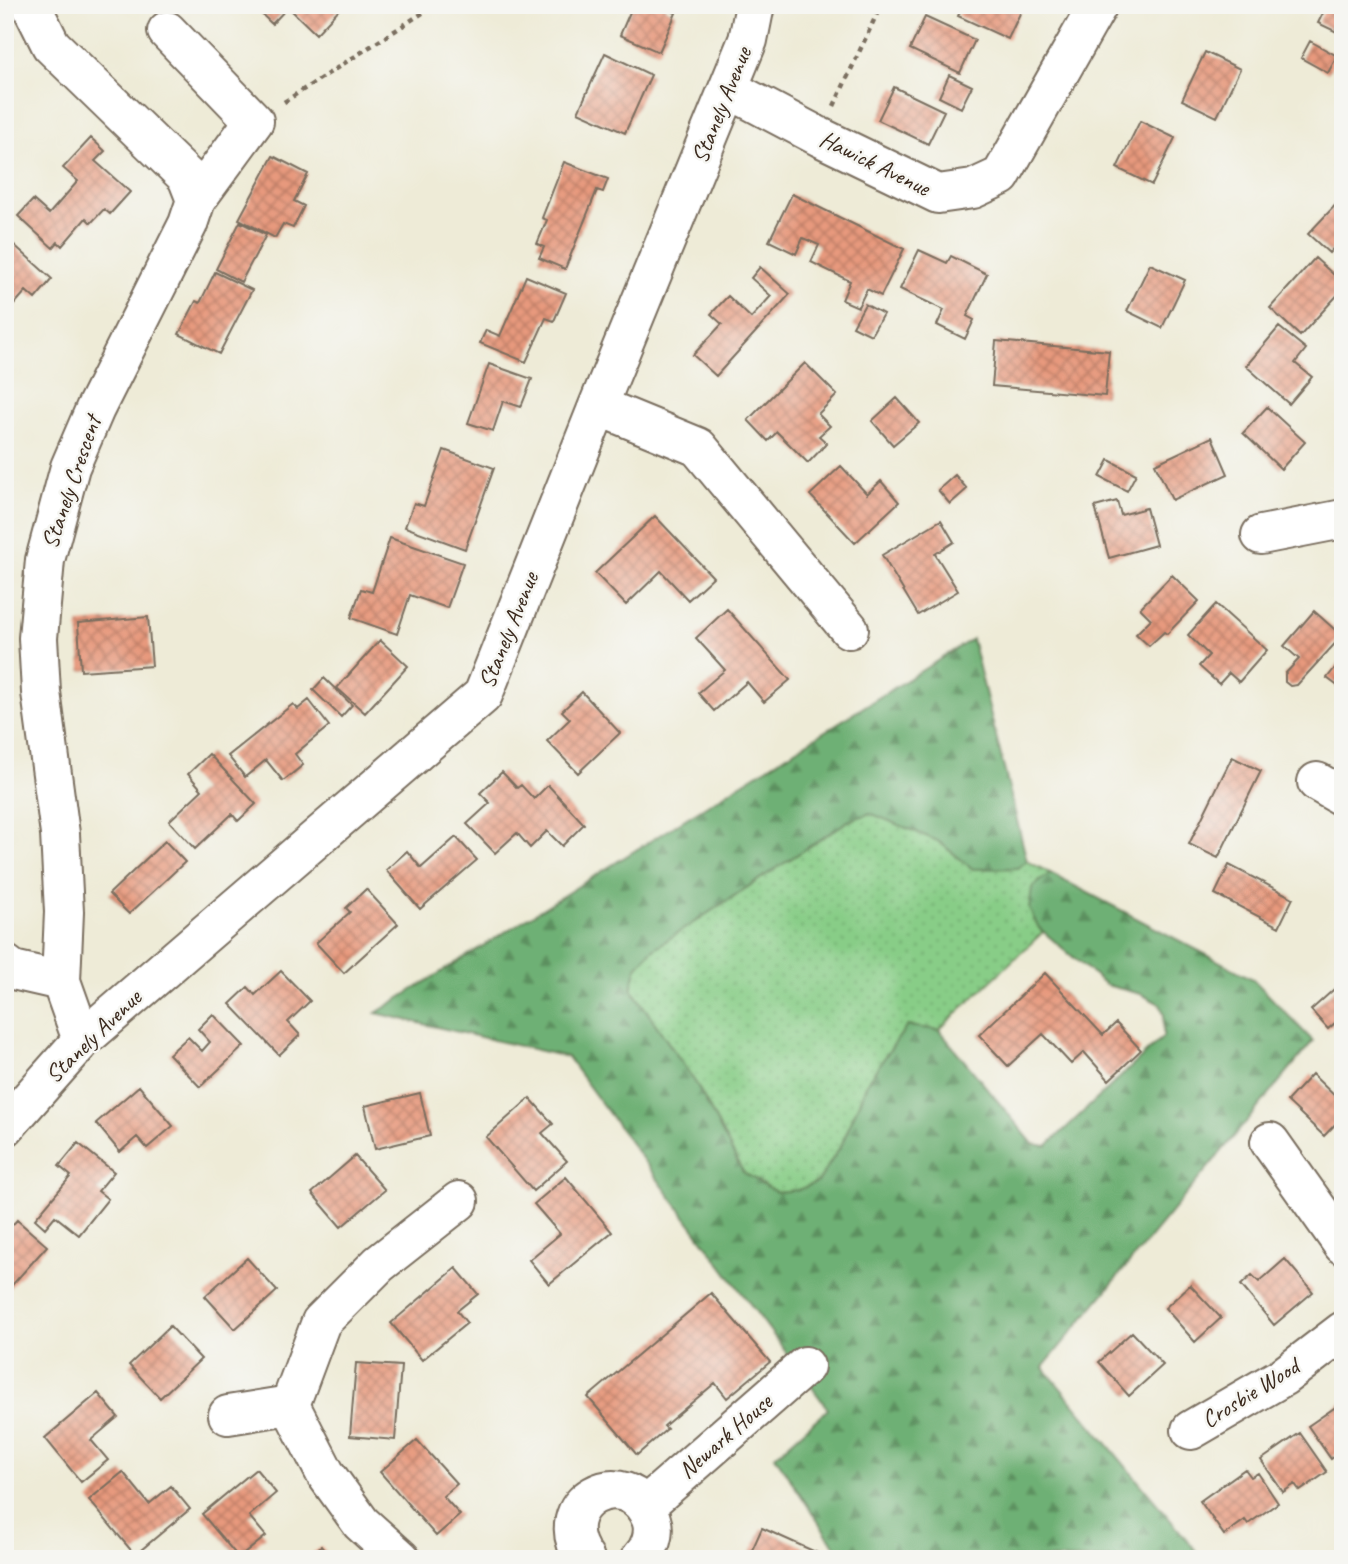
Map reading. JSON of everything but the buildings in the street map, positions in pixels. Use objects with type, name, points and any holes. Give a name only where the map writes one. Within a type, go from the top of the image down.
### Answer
[{"type":"street","points":[[31,5],[51,45],[187,177],[196,200]]},
{"type":"street","name":"Stanely Avenue","points":[[5,1127],[82,1040],[484,695],[598,406],[729,89],[748,40],[755,5]]},
{"type":"street","name":"Hawick Avenue","points":[[729,89],[938,194],[973,189],[1000,176],[1098,5]]},
{"type":"street","points":[[167,31],[254,121]]},
{"type":"street","name":"Stanely Crescent","points":[[82,1040],[61,981],[64,912],[60,834],[41,692],[38,638],[45,559],[70,467],[94,409],[188,224],[196,200],[254,121]]},
{"type":"street","points":[[598,406],[698,447],[849,629]]},
{"type":"street","points":[[1261,535],[1343,519]]},
{"type":"street","points":[[5,964],[13,970],[61,981]]},
{"type":"street","points":[[1270,1142],[1343,1245]]},
{"type":"street","points":[[401,1559],[361,1523],[325,1473],[290,1405],[321,1322],[379,1264],[459,1201]]},
{"type":"street","name":"Crosbie Wood","points":[[1191,1430],[1284,1376],[1343,1331]]},
{"type":"street","name":"Newark House","points":[[645,1506],[805,1366]]},
{"type":"street","points":[[228,1415],[290,1405]]},
{"type":"street","points":[[579,1557],[573,1534],[574,1520],[586,1500],[598,1493],[612,1490],[625,1492],[645,1506],[653,1524],[650,1556]]},
{"type":"path","points":[[254,121],[435,5]]},
{"type":"path","points":[[820,137],[881,5]]},
{"type":"green space","points":[[972,639],[1027,861],[1017,868],[973,869],[938,841],[870,813],[848,821],[652,950],[637,967],[631,988],[697,1085],[743,1172],[776,1192],[798,1190],[818,1182],[842,1144],[868,1081],[907,1026],[939,1030],[1033,1144],[1047,1146],[1163,1037],[1164,1014],[1160,1004],[1141,994],[1106,985],[1039,928],[1029,909],[1032,888],[1050,873],[1253,979],[1313,1041],[1043,1367],[1203,1559],[843,1559],[775,1456],[828,1409],[567,1057],[376,1013]]},
{"type":"green space","points":[[871,813],[938,841],[973,869],[1017,868],[1027,861],[1050,873],[1032,888],[1039,928],[1043,932],[939,1030],[907,1026],[868,1081],[842,1144],[818,1182],[798,1190],[776,1192],[743,1172],[697,1085],[631,988],[637,967],[652,950],[848,821]]}]
